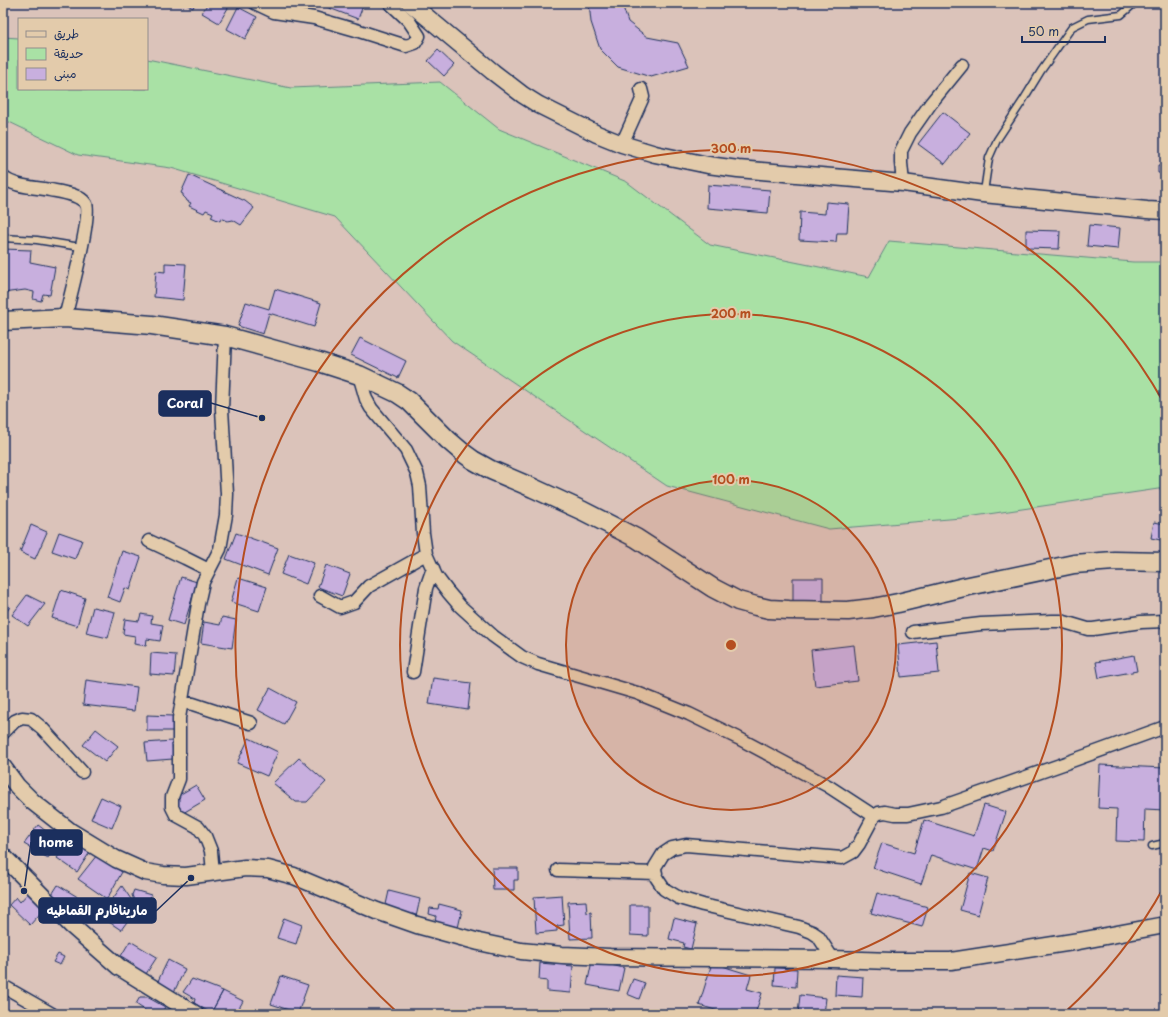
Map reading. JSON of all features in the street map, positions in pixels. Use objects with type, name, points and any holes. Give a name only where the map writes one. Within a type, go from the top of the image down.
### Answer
[{"type":"main road","points":[[411,3],[492,72],[539,105],[597,134],[622,144],[655,154],[708,165],[738,169],[903,183],[984,194],[1165,211]]},
{"type":"main road","points":[[3,321],[66,318],[166,327],[225,336],[312,360],[359,376],[397,393],[409,401],[448,440],[473,460],[491,470],[583,511],[636,538],[713,588],[738,601],[769,609],[848,611],[886,605],[972,585],[1074,564],[1114,561],[1165,562]]},
{"type":"main road","points":[[3,767],[17,786],[33,802],[70,831],[116,859],[145,872],[163,875],[186,876],[245,868],[268,869],[294,876],[377,911],[417,925],[479,942],[521,951],[562,955],[610,957],[951,961],[1079,942],[1165,925]]},
{"type":"main road","points":[[3,856],[71,926],[119,967],[195,1014]]},
{"type":"street","points":[[255,3],[274,12],[314,18],[406,46],[415,43],[418,36],[409,21],[390,3]]},
{"type":"street","points":[[903,183],[900,163],[901,151],[910,133],[931,103],[962,65]]},
{"type":"street","points":[[622,144],[643,97],[641,89]]},
{"type":"street","points":[[3,177],[7,180],[20,184],[67,193],[81,198],[86,204],[87,208],[82,246],[66,318]]},
{"type":"street","points":[[213,872],[211,851],[205,836],[198,827],[176,815],[172,807],[172,797],[179,779],[179,718],[198,604],[204,582],[220,549],[226,515],[227,494],[222,409],[225,336]]},
{"type":"street","points":[[359,376],[366,399],[371,408],[406,450],[417,473],[420,486],[426,554],[436,576],[460,606],[493,636],[522,657],[538,664],[637,693],[689,714],[738,738],[828,786],[874,816]]},
{"type":"street","points":[[149,541],[210,570]]},
{"type":"street","points":[[320,596],[340,607],[354,602],[369,586],[426,554]]},
{"type":"street","points":[[413,672],[426,588],[433,568]]},
{"type":"street","points":[[913,632],[999,623],[1057,621],[1093,629],[1141,622],[1165,621]]},
{"type":"street","points":[[182,702],[193,704],[251,723]]},
{"type":"street","points":[[3,733],[15,721],[22,718],[31,720],[42,728],[82,772]]},
{"type":"street","points":[[833,959],[818,936],[812,932],[799,927],[703,906],[679,898],[664,889],[656,877],[656,867],[663,854],[672,848],[686,845],[842,858],[853,852],[874,816],[885,812],[908,814],[941,807],[1165,727]]},
{"type":"street","points":[[558,870],[656,873]]},
{"type":"street","points":[[3,986],[52,1014]]},
{"type":"lane","points":[[984,194],[989,158],[997,140],[1041,71],[1072,27],[1088,19],[1121,15],[1135,3]]},
{"type":"lane","points":[[3,238],[37,240],[82,246]]},
{"type":"lane","points":[[1152,846],[1165,843]]},
{"type":"green space","points":[[3,37],[18,38],[18,90],[148,90],[148,59],[291,88],[440,82],[499,129],[627,182],[710,245],[869,277],[889,241],[1133,262],[1165,262],[1165,488],[961,518],[829,529],[667,486],[452,341],[335,217],[171,168],[78,155],[3,119]]},
{"type":"building","points":[[184,3],[195,3],[193,8]]},
{"type":"building","points":[[208,3],[231,3],[219,23],[202,13]]},
{"type":"building","points":[[316,3],[364,3],[358,19]]},
{"type":"building","points":[[589,3],[623,3],[628,22],[647,37],[678,43],[689,66],[651,77],[618,67],[600,49],[591,22]]},
{"type":"building","points":[[238,7],[257,17],[245,39],[227,29]]},
{"type":"building","points":[[438,50],[454,65],[444,76],[428,61]]},
{"type":"building","points":[[943,112],[970,133],[945,164],[918,144]]},
{"type":"building","points":[[1161,161],[1165,161],[1165,183],[1161,183],[1161,173],[1158,173],[1158,166],[1161,166]]},
{"type":"building","points":[[189,175],[245,201],[254,208],[241,225],[233,220],[228,221],[221,218],[220,221],[211,217],[213,213],[206,210],[204,213],[189,206],[191,203],[187,201],[181,193]]},
{"type":"building","points":[[708,185],[770,190],[768,213],[707,208]]},
{"type":"building","points":[[826,202],[849,204],[847,233],[837,233],[836,242],[799,240],[800,212],[825,214]]},
{"type":"building","points":[[1089,225],[1120,228],[1118,249],[1087,246]]},
{"type":"building","points":[[1026,230],[1060,231],[1059,249],[1026,248]]},
{"type":"building","points":[[3,249],[31,250],[30,262],[55,267],[50,295],[43,294],[41,301],[33,299],[34,292],[25,290],[3,293]]},
{"type":"building","points":[[165,263],[186,264],[183,300],[154,297],[156,271],[165,272]]},
{"type":"building","points":[[275,289],[321,303],[314,327],[269,313],[263,334],[238,326],[246,302],[269,309]]},
{"type":"building","points":[[360,338],[406,361],[398,378],[351,355]]},
{"type":"building","points":[[1154,522],[1165,524],[1165,541],[1151,538]]},
{"type":"building","points":[[31,525],[47,532],[35,559],[20,552]]},
{"type":"building","points":[[59,532],[82,540],[75,559],[52,551]]},
{"type":"building","points":[[236,533],[278,548],[268,575],[226,559]]},
{"type":"building","points":[[122,551],[141,557],[130,590],[125,588],[120,602],[107,597]]},
{"type":"building","points":[[289,554],[314,563],[306,584],[281,574]]},
{"type":"building","points":[[326,565],[350,574],[342,596],[318,587]]},
{"type":"building","points":[[181,577],[197,582],[184,625],[168,620]]},
{"type":"building","points":[[238,578],[267,587],[259,611],[231,602]]},
{"type":"building","points":[[793,578],[823,578],[823,603],[793,603]]},
{"type":"building","points":[[61,590],[85,598],[77,626],[52,618]]},
{"type":"building","points":[[27,595],[45,604],[28,626],[12,615]]},
{"type":"building","points":[[3,601],[10,607],[3,616]]},
{"type":"building","points":[[93,607],[115,612],[108,638],[86,633]]},
{"type":"building","points":[[141,614],[152,616],[151,623],[163,625],[160,641],[147,639],[146,646],[134,644],[135,636],[123,634],[125,619],[139,621]]},
{"type":"building","points":[[222,617],[236,620],[232,648],[201,643],[204,622],[220,625]]},
{"type":"building","points":[[936,641],[939,673],[901,677],[898,645]]},
{"type":"building","points":[[854,645],[858,681],[815,686],[811,650]]},
{"type":"building","points":[[151,653],[176,655],[174,676],[150,674]]},
{"type":"building","points":[[1134,655],[1137,671],[1099,678],[1096,662]]},
{"type":"building","points":[[433,678],[471,683],[468,710],[429,704]]},
{"type":"building","points":[[86,680],[137,687],[134,711],[83,705]]},
{"type":"building","points":[[270,688],[296,702],[284,724],[258,710]]},
{"type":"building","points":[[147,715],[173,716],[173,731],[147,731]]},
{"type":"building","points":[[96,729],[118,746],[105,762],[83,745]]},
{"type":"building","points":[[249,738],[278,752],[267,776],[237,763]]},
{"type":"building","points":[[172,741],[173,759],[147,761],[145,743]]},
{"type":"building","points":[[299,758],[326,782],[307,802],[296,802],[273,783]]},
{"type":"building","points":[[1100,765],[1165,768],[1165,810],[1145,809],[1144,842],[1116,841],[1117,809],[1098,808]]},
{"type":"building","points":[[196,785],[205,800],[183,813],[174,798]]},
{"type":"building","points":[[101,797],[121,806],[112,828],[91,819]]},
{"type":"building","points":[[984,805],[1006,812],[993,851],[984,848],[977,870],[931,855],[921,884],[873,868],[882,843],[914,853],[924,820],[974,836]]},
{"type":"building","points":[[38,825],[59,841],[48,858],[24,844]]},
{"type":"building","points":[[69,839],[90,852],[77,872],[57,858]]},
{"type":"building","points":[[97,855],[122,872],[107,899],[78,879]]},
{"type":"building","points":[[492,868],[518,868],[518,880],[514,880],[514,890],[493,890]]},
{"type":"building","points":[[970,873],[988,878],[978,915],[960,910]]},
{"type":"building","points":[[58,885],[81,899],[80,908],[75,915],[51,896]]},
{"type":"building","points":[[122,886],[137,908],[121,930],[100,916]]},
{"type":"building","points":[[134,890],[151,895],[145,915],[137,908],[132,895]]},
{"type":"building","points":[[389,891],[420,899],[416,917],[385,909]]},
{"type":"building","points":[[29,892],[45,908],[30,925],[9,905],[16,897],[20,902]]},
{"type":"building","points":[[877,893],[928,907],[922,927],[871,913]]},
{"type":"building","points":[[562,895],[564,925],[557,926],[557,931],[536,933],[534,897]]},
{"type":"building","points":[[586,901],[587,913],[591,912],[592,938],[570,939],[568,902]]},
{"type":"building","points":[[439,904],[462,910],[458,928],[435,922],[436,916],[429,914],[430,908],[438,909]]},
{"type":"building","points":[[630,905],[648,905],[648,936],[630,935]]},
{"type":"building","points":[[284,918],[302,925],[296,944],[277,938]]},
{"type":"building","points":[[674,918],[697,924],[691,949],[683,947],[684,943],[669,939]]},
{"type":"building","points":[[130,941],[157,957],[144,977],[130,971],[134,964],[121,956]]},
{"type":"building","points":[[58,954],[64,957],[60,965],[53,962]]},
{"type":"building","points":[[168,960],[185,969],[174,992],[157,983]]},
{"type":"building","points":[[592,961],[624,968],[619,991],[587,985]]},
{"type":"building","points":[[540,963],[573,966],[571,993],[547,991],[547,981],[539,980]]},
{"type":"building","points":[[712,963],[751,975],[747,989],[762,993],[755,1014],[744,1012],[744,1014],[728,1014],[699,1005]]},
{"type":"building","points":[[775,968],[797,969],[796,987],[774,985]]},
{"type":"building","points":[[836,975],[863,977],[862,997],[835,995]]},
{"type":"building","points":[[281,976],[308,985],[298,1013],[271,1004]]},
{"type":"building","points":[[192,979],[223,991],[211,1013],[194,1003],[195,999],[183,992]]},
{"type":"building","points":[[633,979],[645,983],[639,999],[627,994]]},
{"type":"building","points":[[223,991],[243,1001],[236,1014],[211,1013]]},
{"type":"building","points":[[800,995],[826,998],[824,1014],[798,1014]]},
{"type":"building","points":[[140,997],[147,997],[165,1007],[161,1014],[144,1014],[146,1011],[136,1004]]},
{"type":"building","points":[[1165,1011],[1165,1014],[1146,1014]]},
{"type":"place","name":"Coral","points":[[262,418]]},
{"type":"place","name":"مارينافارم القماطيه","points":[[191,878]]},
{"type":"place","name":"home","points":[[24,891]]}]
